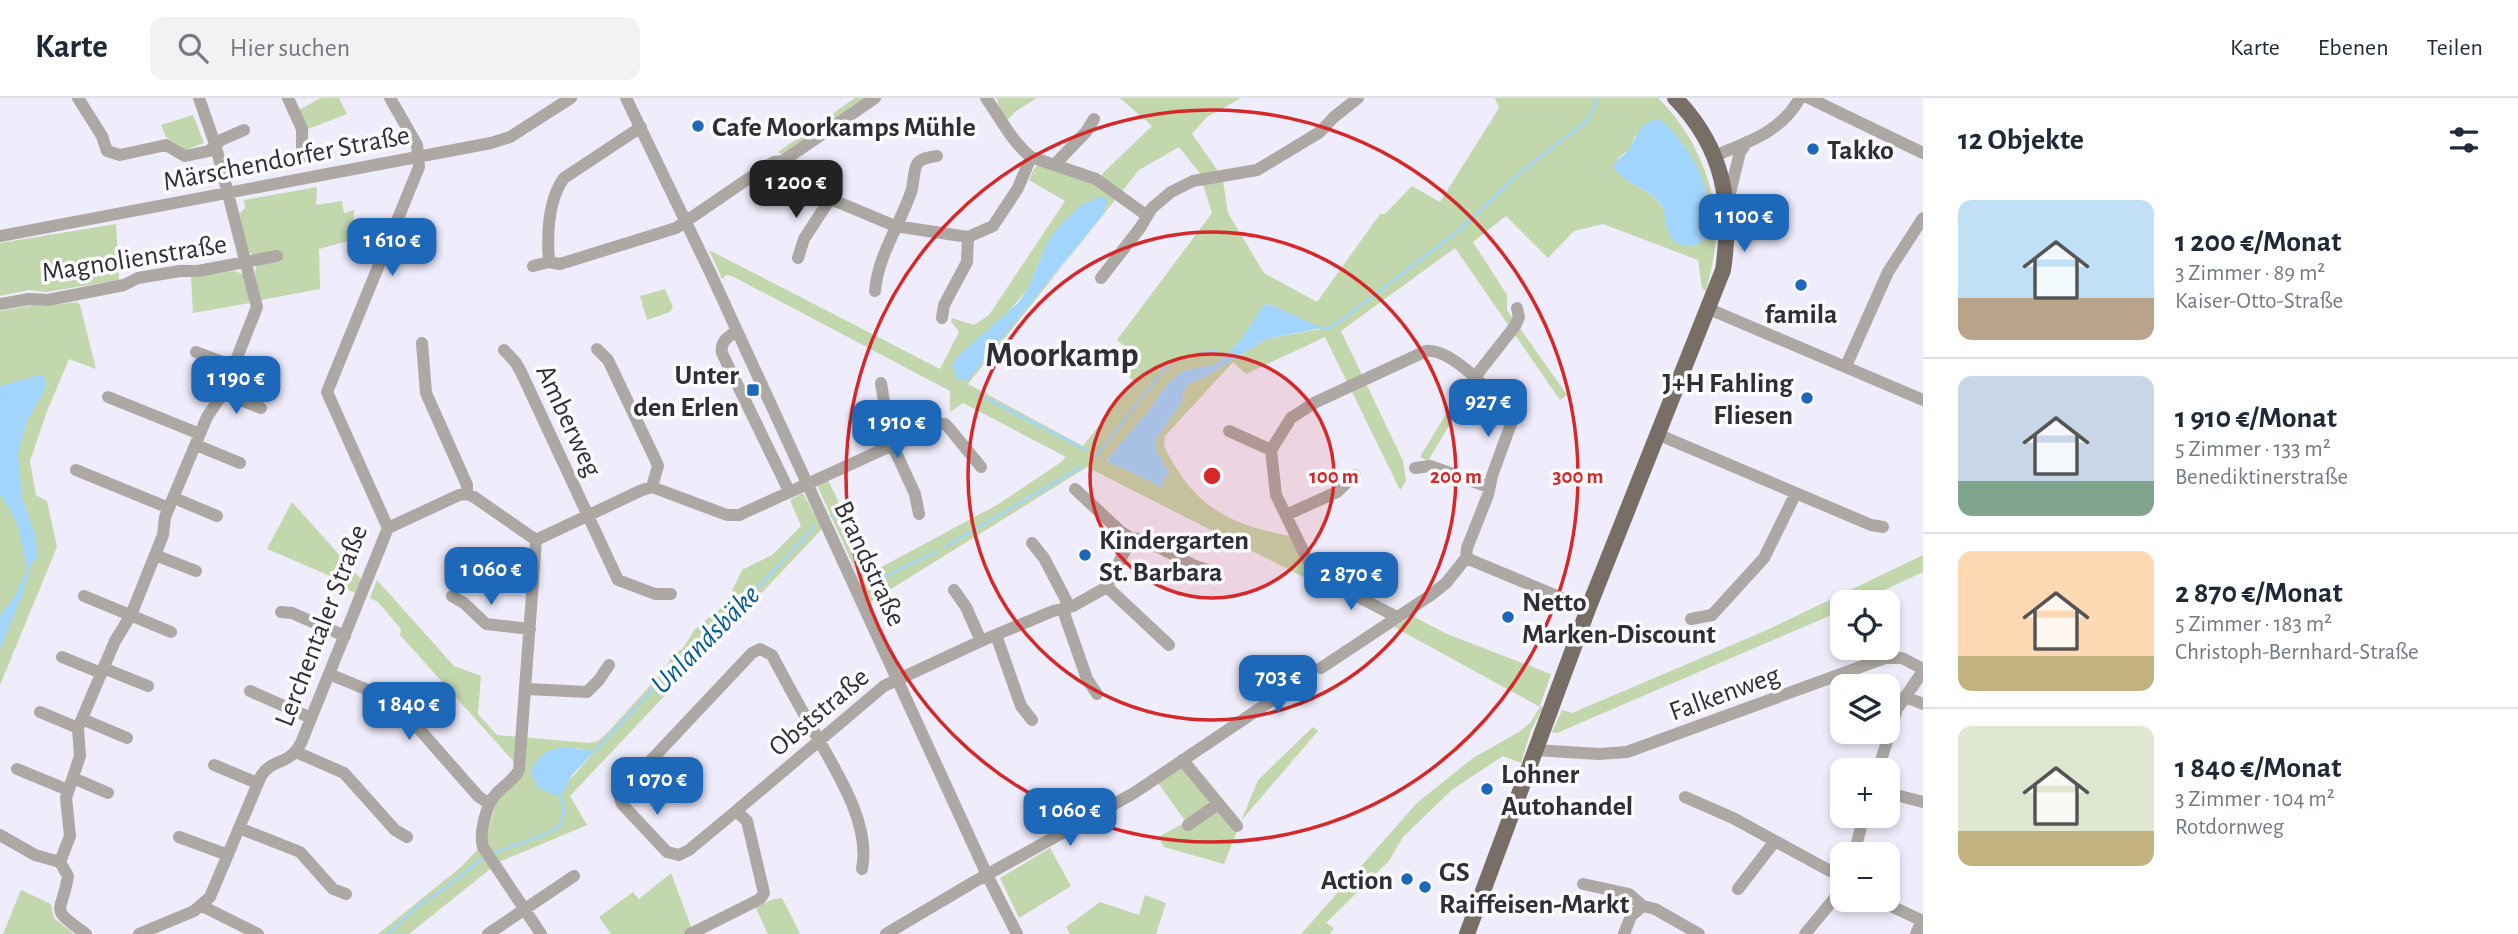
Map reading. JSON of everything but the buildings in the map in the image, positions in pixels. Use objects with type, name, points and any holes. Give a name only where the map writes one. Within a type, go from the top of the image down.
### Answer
[{"type":"main road","points":[[1467,934],[1588,609],[1723,270],[1728,238],[1727,205],[1721,176],[1714,156],[1697,125],[1675,98]]},
{"type":"street","points":[[78,98],[102,136],[107,152],[120,155],[166,145],[184,156],[209,151],[221,140],[244,130]]},
{"type":"street","points":[[60,862],[70,836],[66,798],[80,756],[80,724],[115,641],[131,615],[163,535],[165,517],[207,417],[223,393],[257,307],[216,147],[199,98]]},
{"type":"street","points":[[288,98],[302,129],[302,157]]},
{"type":"street","points":[[390,98],[417,145],[418,158]]},
{"type":"street","name":"Märschendorfer Straße","points":[[0,236],[418,158],[510,137],[571,98]]},
{"type":"street","name":"Brandstraße","points":[[626,98],[737,331],[987,875],[1017,934]]},
{"type":"street","points":[[533,265],[549,262],[560,264],[676,228],[767,166],[783,162],[875,98]]},
{"type":"street","points":[[986,98],[1000,122],[1031,157],[1096,179],[1146,215]]},
{"type":"street","points":[[1101,278],[1140,228],[1146,215],[1171,192],[1193,181],[1257,170],[1320,132],[1358,98]]},
{"type":"street","points":[[1714,156],[1778,126],[1793,111],[1800,98]]},
{"type":"street","points":[[1809,98],[1923,153]]},
{"type":"street","points":[[1055,164],[1086,132],[1094,119]]},
{"type":"street","points":[[549,262],[548,238],[557,187],[564,178],[641,127]]},
{"type":"street","points":[[1727,205],[1740,152],[1748,142]]},
{"type":"street","points":[[875,291],[876,277],[911,191],[918,164],[924,158],[937,156]]},
{"type":"street","points":[[783,162],[821,195],[895,226],[968,237],[993,226],[1018,188],[1031,157]]},
{"type":"street","name":"Lerchentaler Straße","points":[[202,906],[210,897],[257,783],[265,770],[290,758],[296,752],[388,528],[327,392],[419,167],[418,158]]},
{"type":"street","points":[[798,258],[804,239],[830,199]]},
{"type":"street","points":[[1846,366],[1888,272],[1923,218]]},
{"type":"street","points":[[942,318],[944,305],[967,262],[968,237]]},
{"type":"street","name":"Magnolienstraße","points":[[0,304],[48,299],[124,285],[138,278],[247,263],[277,256]]},
{"type":"street","points":[[1475,377],[1515,326],[1519,317],[1517,308]]},
{"type":"street","points":[[1709,309],[1923,400]]},
{"type":"street","points":[[737,331],[724,340],[722,353],[789,491]]},
{"type":"street","points":[[422,343],[426,393],[467,485],[467,494]]},
{"type":"street","points":[[597,349],[608,360],[658,466],[652,487]]},
{"type":"street","name":"Amberweg","points":[[504,350],[516,363],[618,580],[655,594],[671,594]]},
{"type":"street","points":[[1321,668],[1431,595],[1446,583],[1466,558],[1467,548],[1512,421],[1475,377],[1435,350],[1426,351],[1314,403],[1291,418],[1271,450],[1273,486],[1315,572],[1397,617]]},
{"type":"street","points":[[196,352],[233,366]]},
{"type":"street","points":[[881,383],[884,402],[915,494],[919,514]]},
{"type":"street","points":[[223,393],[261,408]]},
{"type":"street","points":[[108,397],[240,463]]},
{"type":"street","points":[[536,540],[652,487],[733,517],[939,424],[945,424],[981,467]]},
{"type":"street","points":[[1229,431],[1271,450]]},
{"type":"street","points":[[1657,435],[1871,525],[1883,527]]},
{"type":"street","points":[[1415,468],[1430,466],[1489,487]]},
{"type":"street","points":[[76,470],[217,516]]},
{"type":"street","points":[[1286,515],[1337,492],[1355,475]]},
{"type":"street","points":[[1075,489],[1131,538],[1145,540],[1195,566],[1217,573]]},
{"type":"street","points":[[1691,619],[1712,615],[1764,558],[1796,493]]},
{"type":"street","points":[[388,528],[459,495],[467,494],[474,496],[536,540]]},
{"type":"street","points":[[1131,538],[1107,587],[1169,645]]},
{"type":"street","points":[[536,540],[519,770],[516,776],[495,794],[489,804],[481,840],[483,848],[541,934]]},
{"type":"street","points":[[1032,543],[1044,558],[1066,600],[1065,616],[1087,679],[1097,694]]},
{"type":"street","points":[[155,555],[196,571]]},
{"type":"street","points":[[1466,558],[1588,609]]},
{"type":"street","name":"Obststraße","points":[[819,741],[772,655],[760,649],[752,653],[623,790],[620,798],[622,804],[662,847],[672,855],[679,855],[689,850],[736,811],[819,741],[884,686],[981,641],[1064,609],[1107,587]]},
{"type":"street","points":[[954,590],[981,641]]},
{"type":"street","points":[[84,596],[171,632]]},
{"type":"street","points":[[452,596],[464,603],[486,624],[530,629]]},
{"type":"street","points":[[281,612],[292,613],[345,636]]},
{"type":"street","points":[[996,635],[1021,706],[1032,720]]},
{"type":"street","points":[[62,657],[148,686]]},
{"type":"street","name":"Falkenweg","points":[[1535,750],[1599,754],[1627,752],[1885,658],[1902,658],[1923,670]]},
{"type":"street","points":[[527,689],[587,692],[600,680],[609,665]]},
{"type":"street","points":[[1882,758],[1897,709],[1923,670]]},
{"type":"street","points":[[329,674],[385,696],[397,704],[478,796],[489,804]]},
{"type":"street","points":[[886,934],[1134,793],[1308,676]]},
{"type":"street","points":[[250,691],[311,718]]},
{"type":"street","points":[[1905,697],[1923,704]]},
{"type":"street","points":[[40,712],[127,738]]},
{"type":"street","points":[[819,741],[854,807],[864,856],[862,869]]},
{"type":"street","points":[[296,752],[344,773],[396,830],[407,837]]},
{"type":"street","points":[[1182,760],[1237,826]]},
{"type":"street","points":[[214,765],[257,783]]},
{"type":"street","points":[[16,769],[108,793]]},
{"type":"street","points":[[1900,796],[1923,802]]},
{"type":"street","points":[[1685,797],[1732,818],[1830,871]]},
{"type":"street","points":[[1188,825],[1218,804]]},
{"type":"street","points":[[690,934],[760,899],[764,893],[747,821],[736,811]]},
{"type":"street","points":[[239,828],[300,852],[333,889],[346,894]]},
{"type":"street","points":[[0,835],[35,855],[60,862],[68,876],[59,902],[60,912],[86,934]]},
{"type":"street","points":[[179,837],[228,855]]},
{"type":"street","points":[[1738,889],[1775,841]]},
{"type":"street","points":[[488,934],[574,876]]},
{"type":"street","points":[[1583,884],[1629,894],[1643,906],[1655,909],[1699,934]]},
{"type":"street","points":[[1805,934],[1830,904]]},
{"type":"street","points":[[148,932],[202,906],[258,934]]},
{"type":"street","points":[[1624,934],[1632,916],[1643,906]]},
{"type":"street","points":[[1900,910],[1922,921],[1916,934]]},
{"type":"green space","points":[[321,98],[339,98],[347,114],[308,129],[299,110]]},
{"type":"green space","points":[[855,98],[879,98],[791,160],[778,152]]},
{"type":"green space","points":[[997,98],[1037,98],[1016,111],[1005,122]]},
{"type":"green space","points":[[1120,98],[1241,98],[1207,117],[1192,134],[1218,171],[1223,181],[1228,213],[1264,273],[1317,302],[1380,214],[1385,214],[1412,186],[1440,202],[1499,108],[1495,98],[1658,98],[1671,111],[1692,142],[1712,194],[1716,238],[1706,291],[1702,288],[1698,260],[1603,224],[1574,231],[1548,258],[1506,216],[1473,242],[1507,295],[1507,310],[1567,395],[1560,400],[1455,248],[1341,331],[1403,461],[1406,481],[1400,490],[1325,337],[1246,374],[1233,362],[1165,436],[1164,446],[1175,466],[1200,497],[1230,518],[1290,536],[1315,583],[1087,467],[870,602],[817,485],[828,480],[872,572],[997,505],[1066,457],[963,403],[950,412],[950,391],[732,276],[726,275],[722,279],[709,250],[940,369],[959,332],[951,321],[952,318],[974,325],[989,315],[1065,201],[1029,180],[1035,167],[1041,164],[1100,176],[1152,126]],"holes":[[[1660,119],[1684,145],[1670,237],[1661,205],[1614,167],[1618,158],[1630,149],[1635,136]],[[1179,147],[1199,172],[1212,213],[1117,340],[1134,354],[1122,371],[1134,381],[1083,446],[968,384],[1139,170]],[[1107,206],[1018,317],[1001,320],[1027,290],[1049,239]],[[1269,304],[1321,329],[1266,339],[1205,377],[1190,383],[1185,388],[1181,403],[1155,440],[1155,448],[1169,473],[1163,480],[1162,487],[1109,462],[1107,460],[1168,383],[1183,371],[1217,364],[1240,341],[1264,305]]]},
{"type":"green space","points":[[193,115],[204,143],[186,150],[166,137],[161,125]]},
{"type":"green space","points":[[317,187],[316,205],[342,201],[344,213],[354,210],[352,240],[319,249],[320,289],[261,300],[256,267],[259,264],[281,262],[279,252],[253,255],[249,252],[239,214],[245,208],[244,200]]},
{"type":"green space","points":[[116,224],[119,280],[46,292],[29,290],[0,296],[0,243]]},
{"type":"green space","points":[[234,271],[243,274],[250,303],[193,313],[191,277]]},
{"type":"green space","points":[[665,289],[673,307],[670,312],[647,320],[640,296]]},
{"type":"green space","points":[[77,302],[96,369],[69,359],[30,461],[36,495],[47,501],[57,547],[0,685],[0,311],[33,305]]},
{"type":"green space","points":[[1468,378],[1474,383],[1428,461],[1420,457]]},
{"type":"green space","points":[[803,493],[822,529],[570,796],[587,825],[499,862],[409,934],[378,934],[461,867],[485,842],[496,803],[514,770],[515,763],[400,635],[401,629],[378,602],[370,598],[377,580],[454,666],[481,676],[478,714],[497,735],[589,743],[598,741],[608,732],[667,667],[671,657],[683,648],[695,629],[725,605],[742,570],[772,555],[801,526],[790,500]],"holes":[[[576,748],[594,752],[568,782]]]},
{"type":"green space","points":[[292,502],[361,579],[355,593],[344,588],[335,578],[267,549]]},
{"type":"green space","points":[[1923,555],[1923,572],[1885,590],[1850,590]]},
{"type":"green space","points":[[1830,600],[1830,616],[1557,733],[1552,732],[1562,710],[1572,713],[1767,630]]},
{"type":"green space","points":[[1412,616],[1447,634],[1551,674],[1540,706],[1543,708],[1531,730],[1521,763],[1503,756],[1453,789],[1403,837],[1389,861],[1326,923],[1334,928],[1330,934],[1301,934],[1417,803],[1473,758],[1519,732],[1530,723],[1540,707],[1394,627]]},
{"type":"green space","points":[[1313,727],[1318,731],[1241,821],[1258,780]]},
{"type":"green space","points":[[1191,760],[1241,821],[1224,864],[1164,847],[1158,837],[1186,822],[1158,783]]},
{"type":"green space","points":[[1050,848],[1071,886],[1019,918],[1000,878]]},
{"type":"green space","points":[[671,873],[692,929],[682,934],[611,934],[599,917],[633,892],[639,899]]},
{"type":"green space","points":[[21,890],[51,904],[54,918],[74,934],[3,934]]},
{"type":"green space","points":[[1145,895],[1166,903],[1156,934],[1070,934],[1066,927],[1100,902],[1139,915]]},
{"type":"green space","points":[[782,898],[800,933],[798,934],[768,934],[756,908]]},
{"type":"water","points":[[1660,119],[1691,157],[1706,190],[1709,226],[1700,243],[1691,246],[1683,246],[1674,241],[1669,235],[1660,203],[1617,173],[1613,167],[1626,153],[1640,130],[1653,120]]},
{"type":"water","points":[[1098,197],[1108,201],[1103,214],[967,381],[957,379],[952,366],[957,357],[1018,303],[1027,290],[1049,239],[1080,206]]},
{"type":"water","points":[[1269,304],[1322,328],[1266,339],[1205,377],[1190,383],[1185,388],[1181,403],[1155,440],[1155,448],[1169,473],[1163,480],[1162,487],[1109,462],[1108,458],[1146,414],[1168,383],[1183,371],[1217,364],[1240,341],[1264,305]]},
{"type":"water","points":[[44,376],[46,387],[26,423],[18,454],[22,498],[36,537],[37,558],[31,564],[0,649],[0,616],[15,596],[27,570],[19,530],[11,510],[0,495],[0,386]]},
{"type":"water","points":[[563,747],[595,751],[557,796],[538,788],[531,772],[543,755]]},
{"type":"waterway","points":[[1322,328],[1330,328],[1339,322],[1462,228],[1523,170],[1587,121],[1596,103],[1594,98]]},
{"type":"waterway","points":[[1096,456],[1171,361],[1217,350]]},
{"type":"waterway","points":[[978,394],[1086,450]]},
{"type":"waterway","name":"Unlandsbäke","points":[[945,547],[1081,467]]},
{"type":"waterway","name":"Unlandsbäke","points":[[831,516],[841,517],[870,579],[874,582],[937,551]]},
{"type":"waterway","name":"Unlandsbäke","points":[[595,751],[671,670],[691,659],[815,526]]},
{"type":"waterway","name":"Unlandsbäke","points":[[493,853],[541,836],[558,826],[564,815],[560,794]]},
{"type":"waterway","name":"Unlandsbäke","points":[[388,934],[419,905],[484,857]]},
{"type":"place","name":"Cafe Moorkamps Mühle","points":[[698,126]]},
{"type":"place","name":"Takko","points":[[1813,149]]},
{"type":"place","name":"famila","points":[[1801,285]]},
{"type":"place","name":"Unter den Erlen","points":[[753,390]]},
{"type":"place","name":"J+H Fahling Fliesen","points":[[1807,398]]},
{"type":"place","name":"Kindergarten St. Barbara","points":[[1085,555]]},
{"type":"place","name":"Netto Marken-Discount","points":[[1508,617]]},
{"type":"place","name":"Lohner Autohandel","points":[[1487,789]]},
{"type":"place","name":"Action","points":[[1407,879]]},
{"type":"place","name":"GS Raiffeisen-Markt","points":[[1425,887]]},
{"type":"district","name":"Moorkamp","points":[[1062,354]]}]
